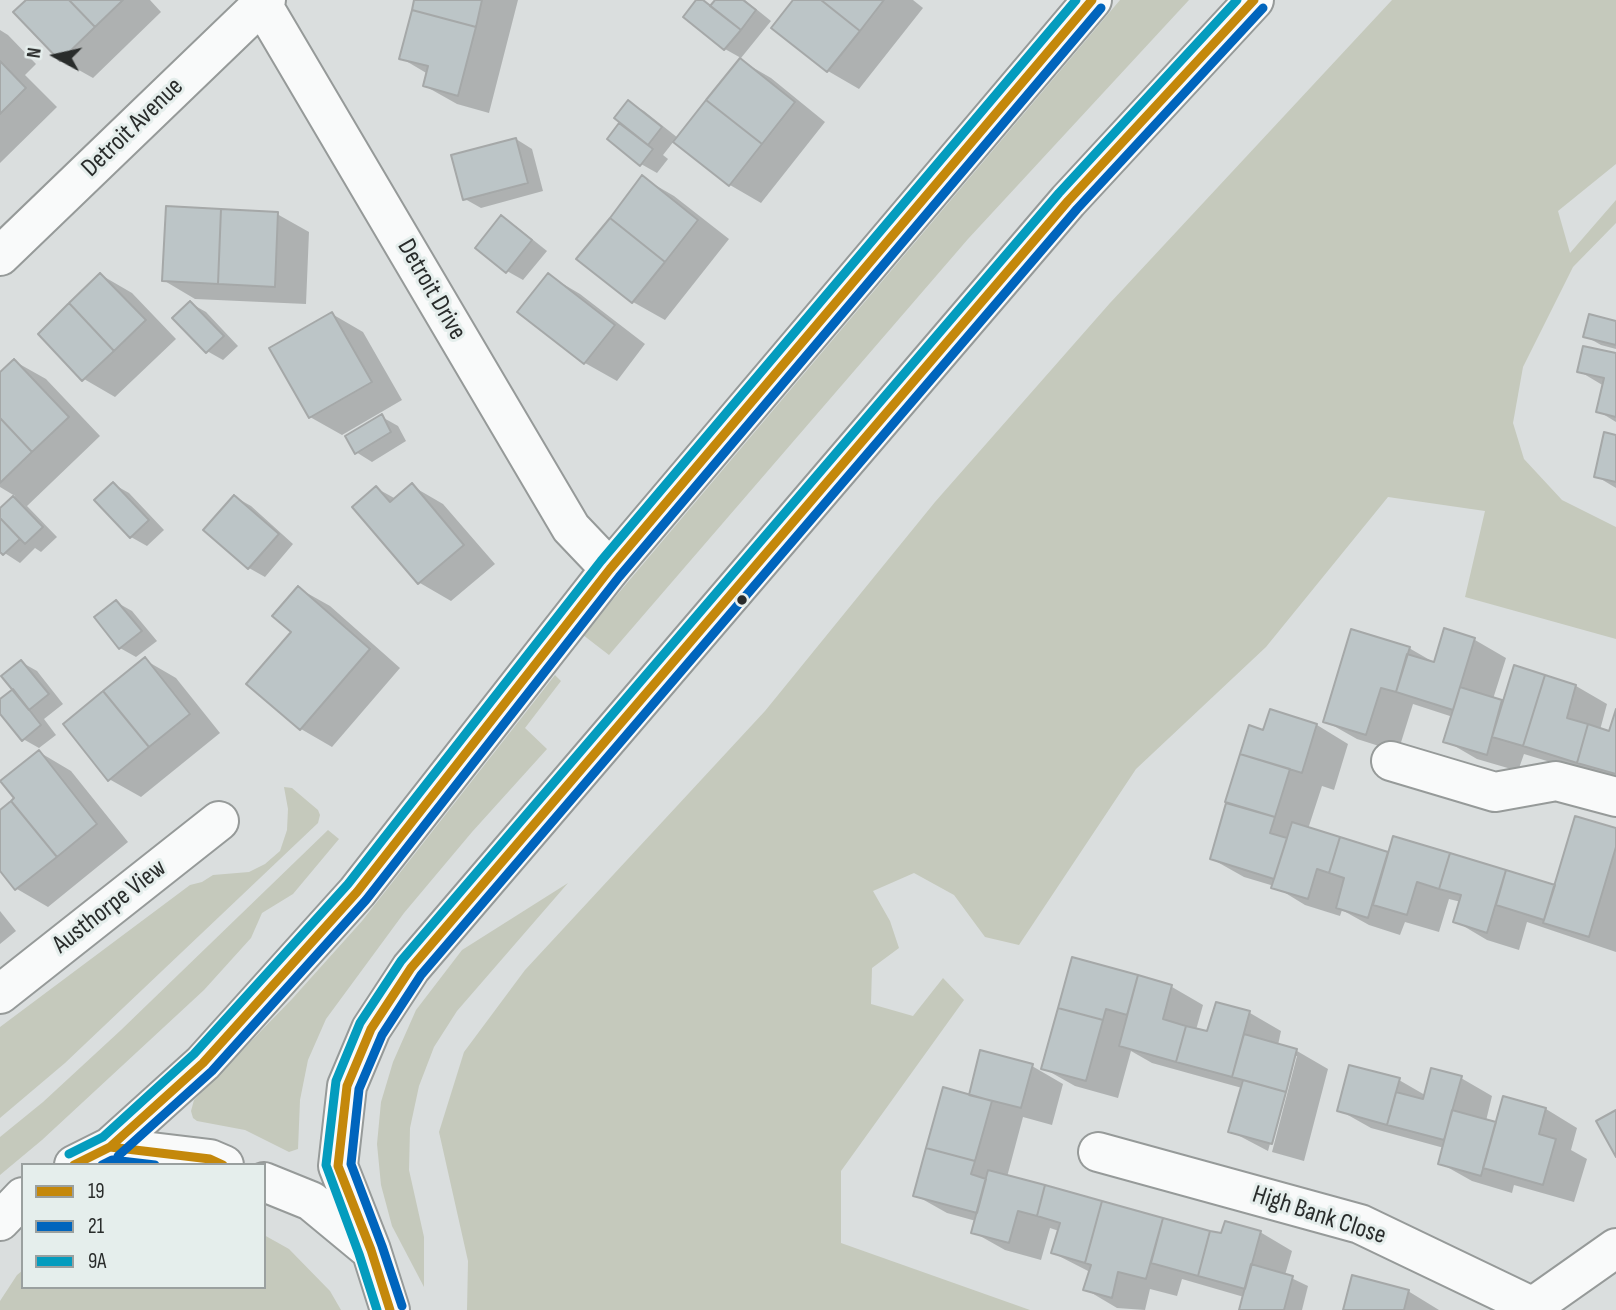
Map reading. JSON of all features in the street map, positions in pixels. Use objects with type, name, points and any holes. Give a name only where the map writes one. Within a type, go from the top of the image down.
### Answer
[{"type":"main road","points":[[79,1163],[110,1147],[203,1063],[357,892],[610,569],[1092,0]]},
{"type":"main road","points":[[390,1310],[371,1250],[338,1166],[347,1086],[371,1029],[411,968],[1069,201],[1254,0]]},
{"type":"main road","name":"Detroit Drive","points":[[264,2],[570,528],[610,569]]},
{"type":"main road","name":"Detroit Avenue","points":[[0,256],[264,2]]},
{"type":"main road","points":[[1391,761],[1495,792],[1556,781],[1616,797]]},
{"type":"main road","name":"Austhorpe View","points":[[0,994],[219,821]]},
{"type":"main road","points":[[110,1147],[210,1159],[219,1163]]},
{"type":"main road","name":"High Bank Close","points":[[1098,1152],[1360,1224],[1529,1308]]},
{"type":"main road","points":[[266,1183],[311,1201],[371,1250]]},
{"type":"main road","points":[[0,1221],[21,1199]]},
{"type":"main road","points":[[1529,1308],[1616,1248]]},
{"type":"shaded area","points":[[1120,0],[1189,0],[968,239],[609,655],[583,635]]},
{"type":"shaded area","points":[[1392,0],[1616,0],[1616,164],[1558,211],[1570,253],[1616,200],[1616,223],[1573,267],[1523,367],[1513,423],[1524,459],[1562,500],[1616,527],[1616,639],[1465,597],[1485,511],[1388,497],[1266,647],[1136,769],[1019,945],[985,937],[954,895],[914,873],[873,891],[890,921],[899,948],[872,968],[871,1004],[913,1016],[943,978],[964,1000],[841,1171],[841,1243],[1030,1310],[467,1310],[468,1261],[439,1132],[464,1052],[525,970],[765,711],[935,502],[1110,303]]},
{"type":"shaded area","points":[[555,675],[561,681],[525,728],[547,749],[404,913],[326,1019],[308,1060],[300,1100],[298,1149],[289,1152],[245,1130],[193,1118],[191,1111],[194,1100],[292,999],[362,921]]},
{"type":"shaded area","points":[[284,787],[292,788],[318,810],[318,823],[65,1063],[0,1118],[0,1027],[190,885],[213,875],[249,872],[265,864],[280,851],[287,830],[288,809]]},
{"type":"shaded area","points":[[328,830],[339,839],[293,894],[262,913],[251,938],[204,990],[42,1140],[0,1175],[0,1137],[43,1102],[121,1030]]},
{"type":"shaded area","points":[[568,883],[457,1011],[434,1047],[419,1086],[410,1128],[409,1170],[424,1237],[424,1287],[392,1226],[381,1185],[377,1144],[381,1102],[393,1062],[416,1010],[462,950]]},
{"type":"shaded area","points":[[266,1236],[289,1249],[330,1291],[341,1310],[0,1310],[0,1301],[21,1272],[21,1289],[266,1289]]},
{"type":"building","points":[[26,0],[69,0],[95,27],[60,61],[13,12]]},
{"type":"building","points":[[69,0],[123,0],[95,27]]},
{"type":"building","points":[[414,0],[482,0],[476,27],[412,10]]},
{"type":"building","points":[[696,0],[703,0],[741,30],[724,50],[683,17]]},
{"type":"building","points":[[715,0],[743,0],[756,10],[741,30],[710,6]]},
{"type":"building","points":[[793,0],[821,0],[860,31],[827,72],[771,28]]},
{"type":"building","points":[[821,0],[884,0],[860,31]]},
{"type":"building","points":[[412,10],[476,27],[458,96],[423,86],[428,66],[399,59]]},
{"type":"building","points":[[740,58],[795,102],[762,144],[706,100]]},
{"type":"building","points":[[0,61],[26,88],[0,114]]},
{"type":"building","points":[[628,100],[662,127],[648,145],[614,118]]},
{"type":"building","points":[[706,100],[762,144],[729,186],[673,142]]},
{"type":"building","points":[[619,123],[653,149],[640,166],[607,139]]},
{"type":"building","points":[[516,138],[528,183],[463,200],[451,155]]},
{"type":"building","points":[[642,175],[698,220],[665,262],[610,218]]},
{"type":"building","points":[[166,206],[221,209],[218,284],[162,281]]},
{"type":"building","points":[[221,209],[278,212],[275,287],[218,284]]},
{"type":"building","points":[[501,215],[532,240],[506,273],[475,248]]},
{"type":"building","points":[[610,218],[665,262],[632,303],[576,259]]},
{"type":"building","points":[[100,273],[146,320],[114,351],[69,303]]},
{"type":"building","points":[[548,273],[615,325],[584,364],[517,312]]},
{"type":"building","points":[[190,301],[224,336],[206,353],[172,318]]},
{"type":"building","points":[[69,303],[114,351],[82,381],[38,334]]},
{"type":"building","points":[[332,312],[372,382],[309,418],[269,348]]},
{"type":"building","points":[[1589,314],[1616,321],[1616,345],[1583,337]]},
{"type":"building","points":[[1583,346],[1616,353],[1616,417],[1596,412],[1604,378],[1577,372]]},
{"type":"building","points":[[14,359],[69,417],[32,452],[0,418],[0,372]]},
{"type":"building","points":[[382,414],[391,432],[355,454],[345,436]]},
{"type":"building","points":[[0,418],[32,452],[0,483]]},
{"type":"building","points":[[1604,432],[1616,435],[1616,482],[1594,477]]},
{"type":"building","points":[[113,482],[149,520],[130,538],[94,500]]},
{"type":"building","points":[[412,483],[464,545],[418,584],[352,507],[376,486],[390,502]]},
{"type":"building","points":[[234,495],[279,534],[248,569],[203,530]]},
{"type":"building","points":[[13,496],[43,527],[25,544],[0,518],[0,508]]},
{"type":"building","points":[[0,518],[20,539],[3,555],[0,552]]},
{"type":"building","points":[[298,586],[370,649],[300,730],[246,684],[291,632],[272,616]]},
{"type":"building","points":[[116,600],[142,631],[119,649],[94,617]]},
{"type":"building","points":[[1444,628],[1475,638],[1453,710],[1396,692],[1407,654],[1434,662]]},
{"type":"building","points":[[1351,629],[1410,647],[1396,692],[1381,688],[1366,735],[1323,722]]},
{"type":"building","points":[[145,657],[190,714],[149,747],[103,691]]},
{"type":"building","points":[[21,660],[49,694],[29,710],[1,676]]},
{"type":"building","points":[[1514,665],[1545,675],[1523,746],[1492,737]]},
{"type":"building","points":[[1545,675],[1576,685],[1567,718],[1588,724],[1577,763],[1523,746]]},
{"type":"building","points":[[1460,687],[1502,700],[1487,755],[1443,742]]},
{"type":"building","points":[[13,689],[41,725],[22,741],[0,714],[0,699]]},
{"type":"building","points":[[103,691],[149,747],[108,781],[63,724]]},
{"type":"building","points":[[1270,709],[1317,724],[1302,773],[1240,754],[1249,725],[1263,730]]},
{"type":"building","points":[[1616,709],[1616,774],[1577,763],[1588,724],[1609,731]]},
{"type":"building","points":[[39,750],[97,824],[57,857],[11,801],[14,798],[0,781]]},
{"type":"building","points":[[1240,754],[1290,769],[1275,817],[1225,802]]},
{"type":"building","points":[[11,801],[57,857],[15,890],[0,871],[0,810]]},
{"type":"building","points":[[1226,803],[1275,817],[1270,833],[1287,838],[1274,879],[1210,859]]},
{"type":"building","points":[[1575,816],[1616,828],[1616,847],[1589,937],[1543,923]]},
{"type":"building","points":[[1292,822],[1340,837],[1329,873],[1317,869],[1308,899],[1271,888]]},
{"type":"building","points":[[1393,836],[1450,853],[1439,889],[1417,882],[1407,915],[1373,905]]},
{"type":"building","points":[[1340,837],[1388,852],[1368,918],[1336,908],[1344,878],[1329,873]]},
{"type":"building","points":[[1450,853],[1506,870],[1487,933],[1453,922],[1461,895],[1439,889]]},
{"type":"building","points":[[1506,870],[1555,885],[1544,920],[1496,905]]},
{"type":"building","points":[[1072,957],[1138,975],[1127,1015],[1106,1009],[1103,1020],[1058,1008]]},
{"type":"building","points":[[1138,975],[1172,985],[1163,1019],[1186,1026],[1176,1062],[1119,1046]]},
{"type":"building","points":[[1216,1002],[1250,1011],[1232,1077],[1176,1062],[1186,1026],[1207,1031]]},
{"type":"building","points":[[1058,1008],[1103,1020],[1086,1081],[1041,1069]]},
{"type":"building","points":[[1244,1034],[1297,1049],[1286,1092],[1232,1077]]},
{"type":"building","points":[[980,1050],[1033,1064],[1021,1108],[969,1095]]},
{"type":"building","points":[[1349,1065],[1400,1078],[1387,1125],[1337,1111]]},
{"type":"building","points":[[1431,1068],[1462,1076],[1444,1140],[1387,1125],[1396,1092],[1423,1099]]},
{"type":"building","points":[[1243,1080],[1286,1092],[1272,1144],[1228,1132]]},
{"type":"building","points":[[943,1087],[992,1101],[975,1161],[926,1148]]},
{"type":"building","points":[[1503,1096],[1546,1108],[1539,1134],[1556,1139],[1543,1185],[1483,1168]]},
{"type":"building","points":[[1452,1110],[1496,1122],[1481,1176],[1438,1164]]},
{"type":"building","points":[[1616,1110],[1616,1157],[1596,1121]]},
{"type":"building","points":[[926,1148],[975,1161],[971,1174],[986,1179],[977,1213],[913,1196]]},
{"type":"building","points":[[988,1170],[1045,1185],[1037,1216],[1018,1211],[1009,1243],[971,1233]]},
{"type":"building","points":[[1045,1185],[1102,1201],[1085,1263],[1051,1253],[1060,1223],[1037,1216]]},
{"type":"building","points":[[1102,1201],[1163,1218],[1146,1279],[1118,1272],[1112,1298],[1083,1290],[1091,1265],[1085,1263]]},
{"type":"building","points":[[1163,1218],[1210,1231],[1198,1276],[1151,1263]]},
{"type":"building","points":[[1225,1221],[1261,1231],[1245,1289],[1198,1276],[1210,1231],[1221,1233]]},
{"type":"building","points":[[1251,1264],[1293,1276],[1284,1310],[1239,1310]]},
{"type":"building","points":[[1352,1275],[1409,1290],[1404,1310],[1343,1310]]},
{"type":"transit line","name":"9A","points":[[69,1154],[103,1137],[194,1054],[348,884],[601,561],[1076,0]]},
{"type":"transit line","name":"19","points":[[110,1147],[203,1063],[357,892],[610,569],[1092,0]]},
{"type":"transit line","name":"9A","points":[[377,1310],[326,1165],[336,1081],[360,1023],[401,961],[1059,193],[1237,0]]},
{"type":"transit line","name":"19","points":[[390,1310],[371,1250],[338,1166],[347,1086],[371,1029],[411,968],[1068,201],[1254,0]]},
{"type":"transit line","name":"21","points":[[118,1156],[212,1071],[366,900],[619,577],[1101,8]]},
{"type":"transit line","name":"21","points":[[402,1306],[351,1164],[359,1089],[382,1035],[421,975],[1077,209],[1263,8]]},
{"type":"transit line","name":"19","points":[[78,1163],[110,1147],[210,1159],[219,1163]]},
{"type":"transit line","name":"21","points":[[106,1163],[112,1160],[138,1163]]}]
